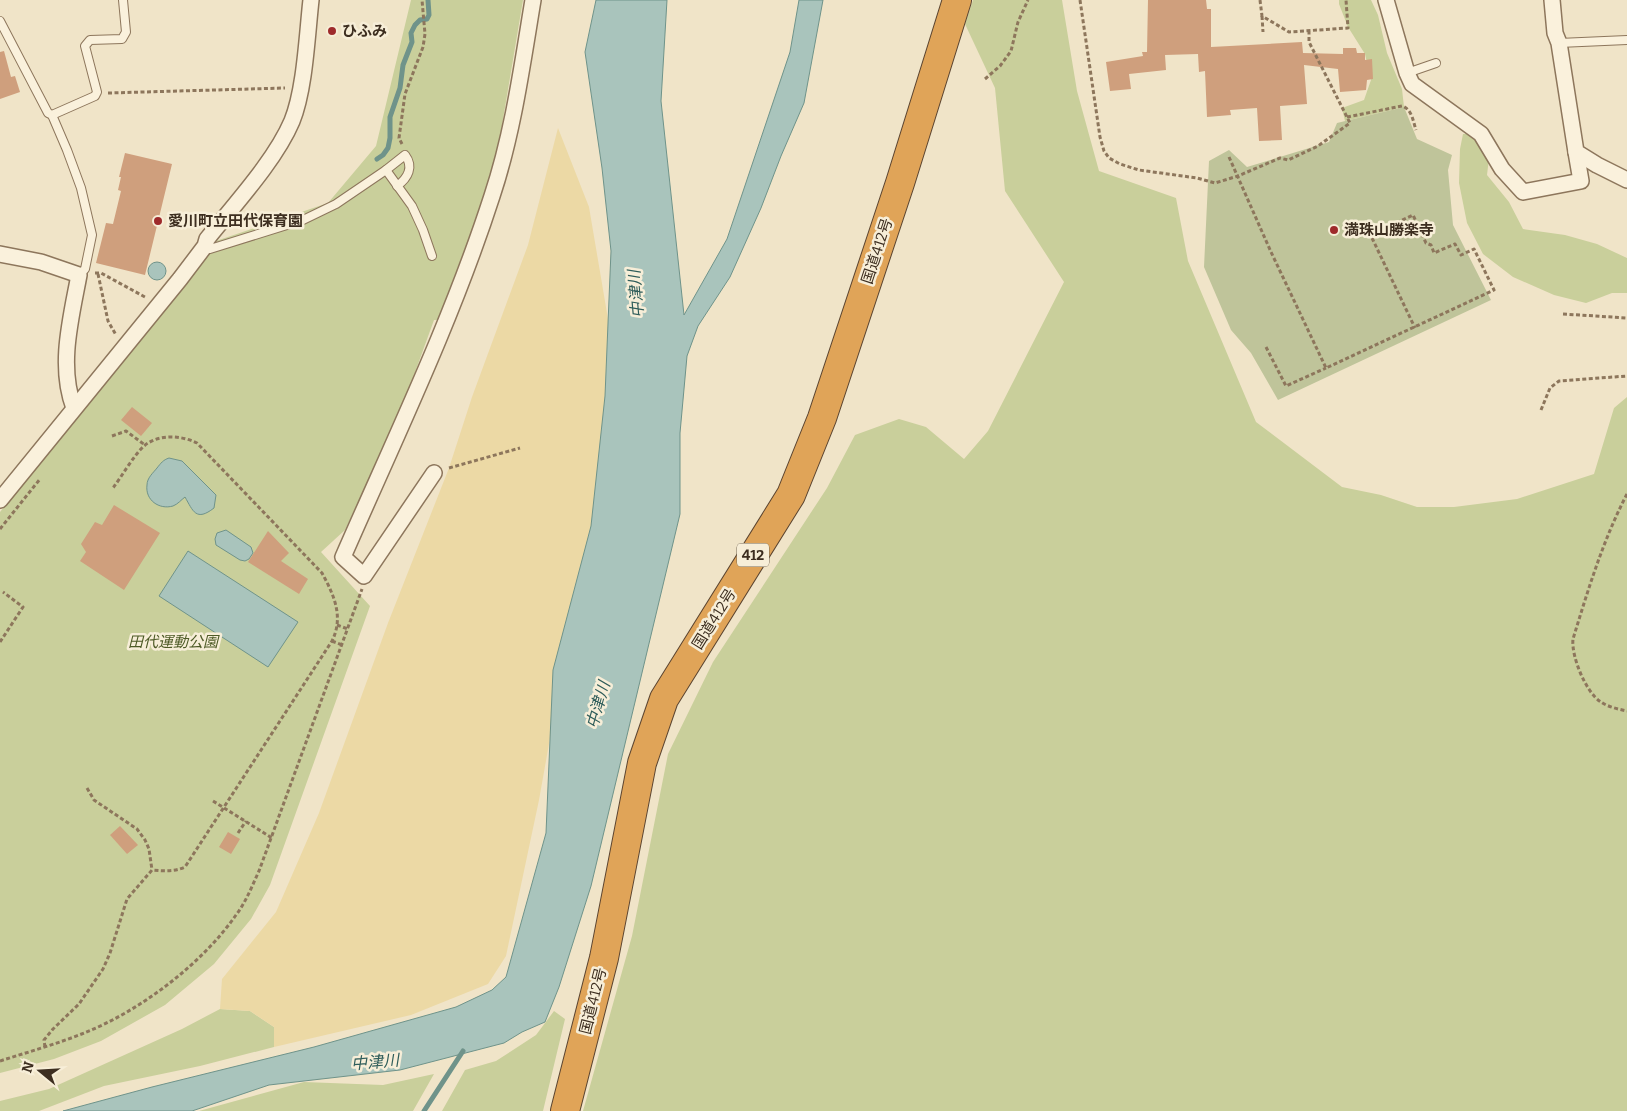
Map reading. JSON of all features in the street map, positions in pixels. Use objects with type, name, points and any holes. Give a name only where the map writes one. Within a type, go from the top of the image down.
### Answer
[{"type":"highway","name":"国道412号","points":[[565,1111],[604,958],[642,763],[664,699],[790,495],[822,418],[900,183],[957,0]]},
{"type":"street","points":[[0,500],[158,305],[271,157],[292,121],[300,88],[311,0]]},
{"type":"street","points":[[434,473],[364,576],[343,557],[446,319],[492,196],[513,122],[533,0]]},
{"type":"street","points":[[1386,0],[1412,84],[1482,134],[1502,169],[1523,192],[1581,180],[1559,43],[1555,33],[1552,0]]},
{"type":"street","points":[[1576,152],[1596,165],[1627,180]]},
{"type":"street","points":[[0,254],[82,272],[69,328],[68,392],[74,408]]},
{"type":"lane","points":[[52,115],[95,96],[98,92],[85,46],[90,40],[122,39],[126,32],[124,0]]},
{"type":"lane","points":[[0,21],[48,113],[52,115],[81,188],[92,236],[82,272]]},
{"type":"lane","points":[[1559,43],[1627,40]]},
{"type":"lane","points":[[1407,72],[1436,63]]},
{"type":"lane","points":[[204,246],[210,249],[303,220],[336,204],[405,155],[408,159],[408,174],[405,180],[398,186]]},
{"type":"lane","points":[[386,170],[412,206],[432,256]]},
{"type":"path","points":[[405,155],[407,151],[399,138],[405,94],[425,34],[422,0]]},
{"type":"path","points":[[985,79],[1000,66],[1012,51],[1018,22],[1028,0]]},
{"type":"path","points":[[1080,0],[1100,137],[1104,151],[1109,158],[1139,170],[1215,182],[1238,176],[1280,158],[1288,160],[1318,146],[1350,123],[1309,42],[1309,32]]},
{"type":"path","points":[[1260,0],[1263,32]]},
{"type":"path","points":[[1262,16],[1289,32],[1348,28],[1346,0]]},
{"type":"path","points":[[98,92],[300,88]]},
{"type":"path","points":[[1347,117],[1402,106],[1407,107],[1411,113],[1416,130]]},
{"type":"path","points":[[1229,157],[1271,252],[1326,368]]},
{"type":"path","points":[[1266,347],[1286,386],[1494,290],[1474,249],[1461,255],[1455,244],[1434,253],[1431,245],[1426,243],[1413,215],[1377,232]]},
{"type":"path","points":[[1372,238],[1415,328]]},
{"type":"path","points":[[82,272],[100,273],[158,305]]},
{"type":"path","points":[[98,274],[108,321],[115,334],[126,344]]},
{"type":"path","points":[[1563,314],[1627,318]]},
{"type":"path","points":[[1542,410],[1550,388],[1559,382],[1627,376]]},
{"type":"path","points":[[112,436],[126,431],[146,445]]},
{"type":"path","points":[[113,488],[146,445],[153,440],[166,437],[189,439],[197,443],[322,573],[332,590],[337,605],[337,625],[332,641],[185,867],[172,871],[152,870]]},
{"type":"path","points":[[434,473],[520,448]]},
{"type":"path","points":[[1627,494],[1599,555],[1572,640],[1576,665],[1599,702],[1627,710]]},
{"type":"path","points":[[0,1061],[85,1033],[127,1011],[157,992],[205,953],[238,913],[253,885],[272,838],[362,590],[364,576]]},
{"type":"path","points":[[0,641],[23,607],[3,592]]},
{"type":"path","points":[[337,625],[348,629]]},
{"type":"path","points":[[332,641],[342,645]]},
{"type":"path","points":[[45,1047],[44,1040],[53,1028],[79,1004],[103,968],[110,953],[127,899],[152,870],[149,849],[141,834],[137,829],[94,800],[87,788]]},
{"type":"path","points":[[213,801],[272,838]]},
{"type":"path","points":[[238,833],[246,821]]},
{"type":"green space","name":"田代運動公園","points":[[411,0],[523,0],[498,149],[481,206],[438,320],[434,320],[397,422],[345,530],[321,552],[370,606],[270,885],[251,919],[214,964],[165,1005],[101,1041],[54,1059],[0,1073],[0,512],[208,255],[210,243],[328,203],[376,146]]},
{"type":"green space","points":[[973,0],[1062,0],[1077,91],[1099,171],[1176,198],[1188,261],[1256,422],[1342,487],[1381,495],[1417,507],[1454,507],[1517,499],[1594,474],[1614,408],[1627,397],[1627,1111],[583,1111],[632,936],[668,754],[713,662],[827,488],[855,435],[899,419],[926,427],[964,459],[988,431],[1064,282],[1005,191],[995,88],[965,24]]},
{"type":"green space","points":[[1339,0],[1371,0],[1378,15],[1387,53],[1402,89],[1404,107],[1345,121],[1342,108],[1364,100],[1371,80],[1365,54],[1348,27]]},
{"type":"green space","points":[[1404,107],[1417,139],[1452,155],[1448,170],[1453,225],[1491,300],[1278,400],[1251,353],[1231,330],[1204,267],[1209,161],[1229,150],[1247,167],[1329,142],[1337,123]]},
{"type":"green space","points":[[1463,134],[1478,134],[1490,150],[1487,175],[1509,202],[1523,229],[1565,235],[1597,244],[1627,258],[1627,293],[1612,293],[1586,303],[1554,295],[1513,277],[1483,254],[1467,223],[1459,183],[1460,149]]},
{"type":"green space","points":[[220,1009],[250,1011],[274,1027],[274,1047],[200,1066],[104,1086],[39,1111],[0,1111],[0,1101],[49,1089],[182,1029]]},
{"type":"green space","points":[[554,1011],[565,1019],[543,1111],[442,1111],[465,1070],[496,1061],[536,1035]]},
{"type":"green space","points":[[434,1074],[413,1111],[199,1111],[304,1082],[383,1085]]},
{"type":"sand","points":[[558,128],[589,207],[608,319],[619,458],[562,671],[539,800],[506,956],[488,984],[411,1015],[274,1047],[274,1027],[250,1011],[220,1009],[222,979],[276,912],[319,813],[388,623],[449,468],[472,397],[528,245]]},
{"type":"water","name":"中津川","points":[[596,0],[667,0],[661,101],[684,315],[727,239],[790,52],[799,0],[823,0],[804,103],[761,208],[730,277],[698,326],[687,356],[680,433],[680,514],[591,886],[559,987],[545,1022],[522,1032],[504,1043],[400,1070],[269,1085],[192,1111],[63,1111],[314,1047],[456,1007],[492,990],[506,977],[546,833],[553,670],[591,526],[605,396],[611,251],[602,168],[585,52]]},
{"type":"water","points":[[157,262],[163,265],[166,271],[163,277],[157,280],[151,277],[148,271],[151,265]]},
{"type":"water","points":[[169,458],[182,461],[216,495],[214,508],[203,514],[196,513],[185,497],[175,505],[168,507],[154,503],[148,495],[148,480],[161,463]]},
{"type":"water","points":[[226,530],[251,547],[253,553],[249,559],[245,561],[240,560],[216,545],[217,533]]},
{"type":"water","points":[[188,551],[298,622],[268,667],[159,596]]},
{"type":"building","points":[[1148,0],[1206,0],[1207,9],[1211,9],[1211,47],[1302,42],[1303,53],[1343,54],[1343,48],[1356,48],[1357,53],[1365,53],[1365,60],[1372,59],[1373,79],[1367,80],[1366,90],[1340,92],[1338,69],[1304,65],[1307,104],[1280,106],[1282,140],[1259,141],[1257,108],[1230,110],[1231,115],[1207,117],[1205,71],[1199,72],[1198,54],[1165,55],[1166,70],[1129,74],[1131,89],[1110,91],[1106,62],[1143,56],[1142,52],[1147,52]]},
{"type":"building","points":[[4,51],[11,77],[15,76],[20,92],[0,99],[0,52]]},
{"type":"building","points":[[125,153],[172,164],[145,275],[96,263],[106,223],[113,224],[121,191],[118,190],[121,177],[119,177]]},
{"type":"building","points":[[132,407],[152,423],[141,436],[121,420]]},
{"type":"building","points":[[114,505],[160,533],[124,590],[80,561],[86,552],[81,544],[95,522],[102,525]]},
{"type":"building","points":[[268,531],[289,553],[281,561],[308,579],[299,594],[248,562]]},
{"type":"building","points":[[120,826],[138,845],[127,854],[110,835]]},
{"type":"building","points":[[228,832],[240,839],[231,854],[219,847]]},
{"type":"waterway","points":[[377,159],[388,148],[390,117],[400,88],[403,65],[412,42],[411,33],[420,20],[427,19],[429,15],[428,0]]},
{"type":"waterway","points":[[424,1111],[463,1051]]},
{"type":"place","name":"ひふみ","points":[[332,31]]},
{"type":"place","name":"愛川町立田代保育園","points":[[158,221]]},
{"type":"place","name":"満珠山勝楽寺","points":[[1334,230]]}]
